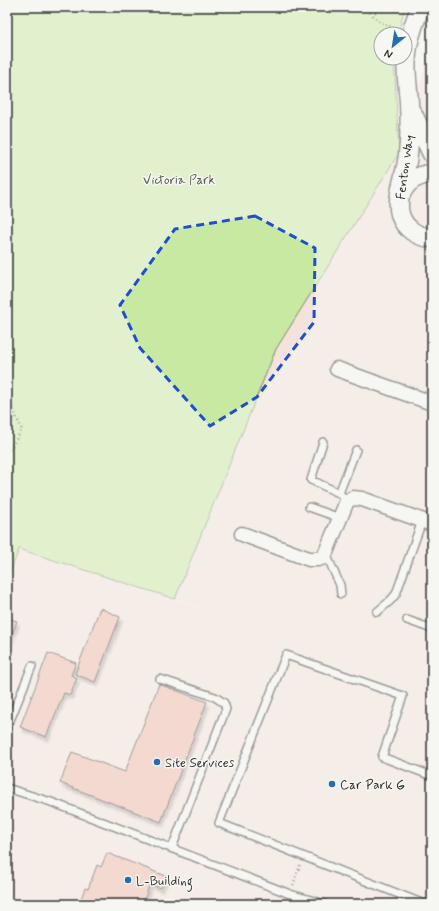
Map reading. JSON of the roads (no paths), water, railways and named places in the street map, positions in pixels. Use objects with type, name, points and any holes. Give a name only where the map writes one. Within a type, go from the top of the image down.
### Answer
[{"type":"street","name":"Fenton Way","points":[[420,7],[411,34],[407,53],[406,75],[409,102],[408,155],[399,210],[405,224],[411,231],[421,236],[432,238]]},
{"type":"street","points":[[427,7],[432,9]]},
{"type":"street","name":"Fenton Way","points":[[409,102],[421,134],[432,154]]},
{"type":"street","points":[[400,198],[408,182],[418,176],[432,173]]},
{"type":"street","points":[[337,369],[432,403]]},
{"type":"street","points":[[242,534],[309,559],[324,557],[340,518],[343,497],[362,499],[427,522]]},
{"type":"lane","points":[[323,442],[310,480],[343,497],[356,450]]},
{"type":"lane","points":[[309,507],[340,518]]},
{"type":"lane","points":[[377,612],[396,594],[427,522]]},
{"type":"lane","points":[[326,554],[340,585],[341,594]]},
{"type":"lane","points":[[407,620],[432,629]]},
{"type":"lane","points":[[424,904],[219,823],[286,655],[404,696],[382,757],[432,776]]},
{"type":"lane","points":[[7,728],[32,666]]},
{"type":"lane","points":[[160,679],[215,697],[224,703],[226,709],[172,848]]},
{"type":"lane","points":[[7,788],[51,802],[290,894],[325,904]]},
{"type":"place","name":"Site Services","points":[[157,762]]},
{"type":"place","name":"Car Park G","points":[[332,784]]},
{"type":"place","name":"L-Building","points":[[128,880]]},
{"type":"park label","name":"Victoria Park","points":[[179,179]]}]
